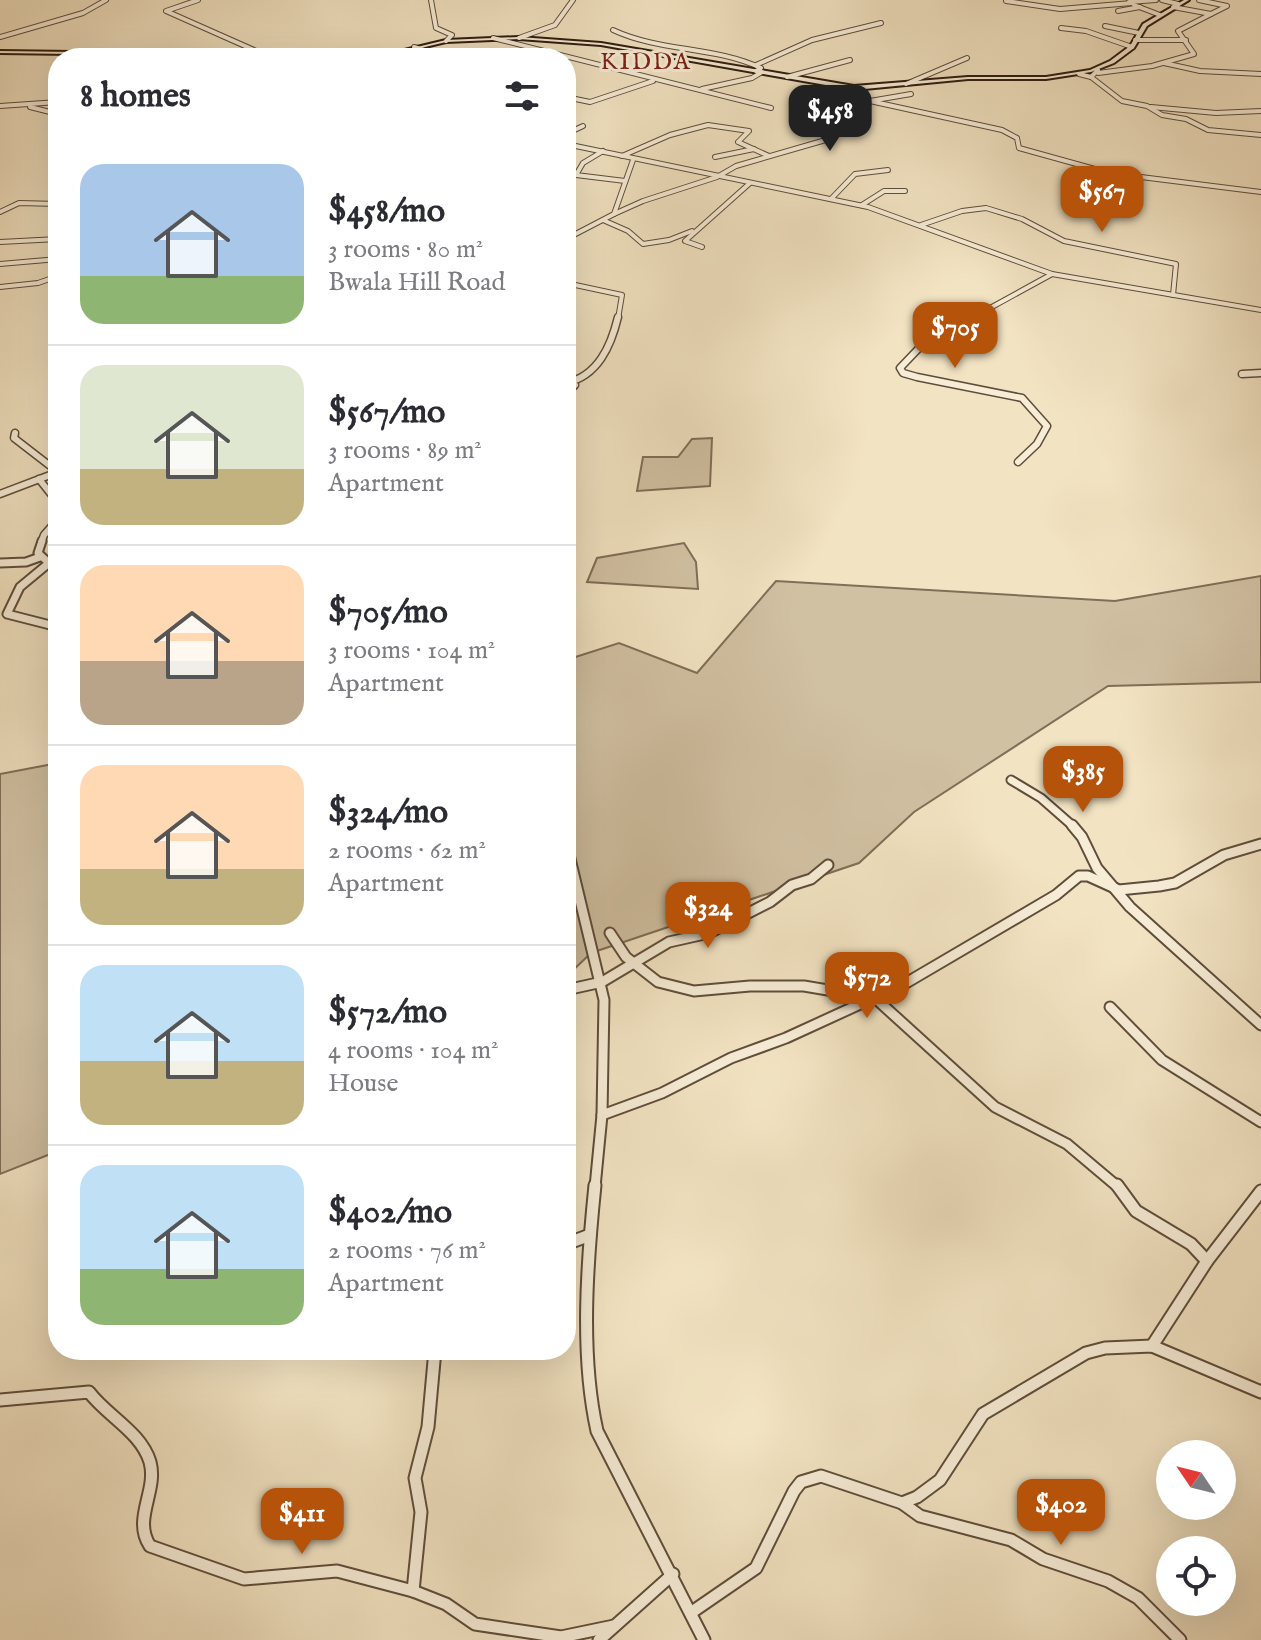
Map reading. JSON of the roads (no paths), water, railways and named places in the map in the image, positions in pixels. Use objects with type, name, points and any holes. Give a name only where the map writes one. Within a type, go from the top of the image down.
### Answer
[{"type":"street","points":[[1,36],[83,13],[106,0]]},
{"type":"street","points":[[198,0],[166,11],[249,48]]},
{"type":"street","points":[[431,0],[436,28],[452,35],[446,41]]},
{"type":"street","points":[[519,38],[555,25],[573,0]]},
{"type":"street","points":[[1114,0],[1160,15]]},
{"type":"street","points":[[1006,1],[1066,9],[1156,0]]},
{"type":"street","points":[[1162,0],[1211,14]]},
{"type":"street","points":[[1091,77],[1132,47],[1139,33],[1160,15],[1187,0]]},
{"type":"street","points":[[410,48],[446,41],[493,38],[583,42],[758,69],[854,88],[1079,74],[1163,63],[1194,54],[1178,31],[1180,28],[1227,6],[1199,0]]},
{"type":"street","points":[[1118,11],[1140,7]]},
{"type":"street","points":[[693,90],[747,80],[758,69],[812,40],[881,23]]},
{"type":"street","points":[[1105,26],[1139,33]]},
{"type":"street","points":[[1061,28],[1089,32],[1132,47]]},
{"type":"street","points":[[613,30],[650,43],[729,55],[758,69]]},
{"type":"street","points":[[493,38],[530,48]]},
{"type":"street","points":[[1135,40],[1186,40]]},
{"type":"street","points":[[0,52],[48,53]]},
{"type":"street","points":[[906,84],[967,58]]},
{"type":"street","points":[[787,77],[850,60]]},
{"type":"street","points":[[576,61],[771,108]]},
{"type":"street","points":[[1163,63],[1200,71],[1261,74]]},
{"type":"street","points":[[1079,74],[1091,77],[1122,101],[1150,107],[1216,113],[1261,111]]},
{"type":"street","points":[[576,99],[590,102],[653,80]]},
{"type":"street","points":[[854,88],[863,94],[862,99]]},
{"type":"street","points":[[870,101],[911,94]]},
{"type":"street","points":[[576,234],[614,214],[717,177],[736,166],[829,139],[833,136],[836,108],[862,99],[1002,130],[1017,138],[1019,148],[1118,176],[1170,179],[1261,192]]},
{"type":"street","points":[[0,106],[48,102]]},
{"type":"street","points":[[17,104],[48,112]]},
{"type":"street","points":[[1150,107],[1162,115],[1186,119],[1208,130],[1261,135]]},
{"type":"street","points":[[621,157],[670,135],[708,125],[749,131],[738,142],[769,156]]},
{"type":"street","points":[[576,129],[583,126]]},
{"type":"street","points":[[576,146],[862,205],[1052,274],[1261,310]]},
{"type":"street","points":[[715,157],[755,149]]},
{"type":"street","points":[[603,151],[583,163],[576,175],[625,181]]},
{"type":"street","points":[[614,214],[633,160]]},
{"type":"street","points":[[831,199],[855,174],[888,170]]},
{"type":"street","points":[[702,247],[685,242],[693,231],[750,183]]},
{"type":"street","points":[[862,205],[886,190],[905,191]]},
{"type":"street","points":[[0,212],[19,203],[48,204]]},
{"type":"street","points":[[920,225],[972,209],[984,209],[1026,221],[1055,233],[1064,241],[1176,264],[1173,295]]},
{"type":"street","points":[[603,220],[628,231],[643,244],[669,240],[693,231]]},
{"type":"street","points":[[0,242],[48,240]]},
{"type":"street","points":[[0,264],[48,261]]},
{"type":"street","points":[[1018,462],[1037,444],[1047,426],[1024,400],[917,377],[903,373],[900,368],[921,346],[1052,274]]},
{"type":"street","points":[[0,287],[48,280]]},
{"type":"street","points":[[576,285],[622,295],[621,316],[605,357],[576,381]]},
{"type":"street","points":[[1242,374],[1261,373]]},
{"type":"street","points":[[15,433],[14,438],[48,464]]},
{"type":"street","points":[[0,494],[48,476]]},
{"type":"street","points":[[39,479],[48,490]]},
{"type":"street","points":[[48,530],[38,553],[48,561],[48,565],[20,587],[4,616],[48,625]]},
{"type":"street","points":[[0,563],[31,562],[40,557]]},
{"type":"street","points":[[1011,780],[1065,817],[1082,837],[1097,868],[1119,890],[1130,907],[1261,1025]]},
{"type":"street","points":[[602,1115],[662,1093],[731,1058],[786,1038],[906,983],[1056,895],[1079,876],[1088,876],[1119,890],[1175,883],[1224,855],[1261,844]]},
{"type":"street","points":[[576,988],[602,982],[669,942],[709,933],[770,902],[792,885],[811,879],[828,865]]},
{"type":"street","points":[[576,881],[602,982],[602,1115],[590,1235],[589,1396],[597,1431],[673,1574],[704,1640]]},
{"type":"street","points":[[610,933],[615,945],[658,982],[694,991],[750,986],[804,986],[875,998],[995,1107],[1067,1144],[1114,1181],[1136,1211],[1191,1244],[1207,1261]]},
{"type":"street","points":[[1110,1007],[1162,1060],[1261,1122]]},
{"type":"street","points":[[1152,1346],[1207,1261],[1261,1191]]},
{"type":"street","points":[[576,1240],[590,1235]]},
{"type":"street","points":[[902,1503],[917,1497],[940,1480],[983,1414],[1061,1365],[1086,1353],[1105,1348],[1152,1346],[1261,1392]]},
{"type":"street","points":[[413,1591],[421,1512],[415,1478],[428,1427],[434,1360]]},
{"type":"street","points":[[0,1400],[89,1392],[104,1410],[133,1432],[144,1447],[153,1476],[143,1527],[145,1541],[150,1546],[244,1579],[278,1579],[337,1571],[413,1591],[446,1604],[475,1624],[561,1637],[614,1626]]},
{"type":"street","points":[[692,1612],[756,1568],[794,1491],[811,1477],[821,1476],[902,1503],[912,1513],[993,1533],[1063,1568],[1108,1581],[1138,1598],[1180,1640]]},
{"type":"street","points":[[599,1640],[673,1574]]},
{"type":"district","name":"KIDDA","points":[[646,61]]}]
